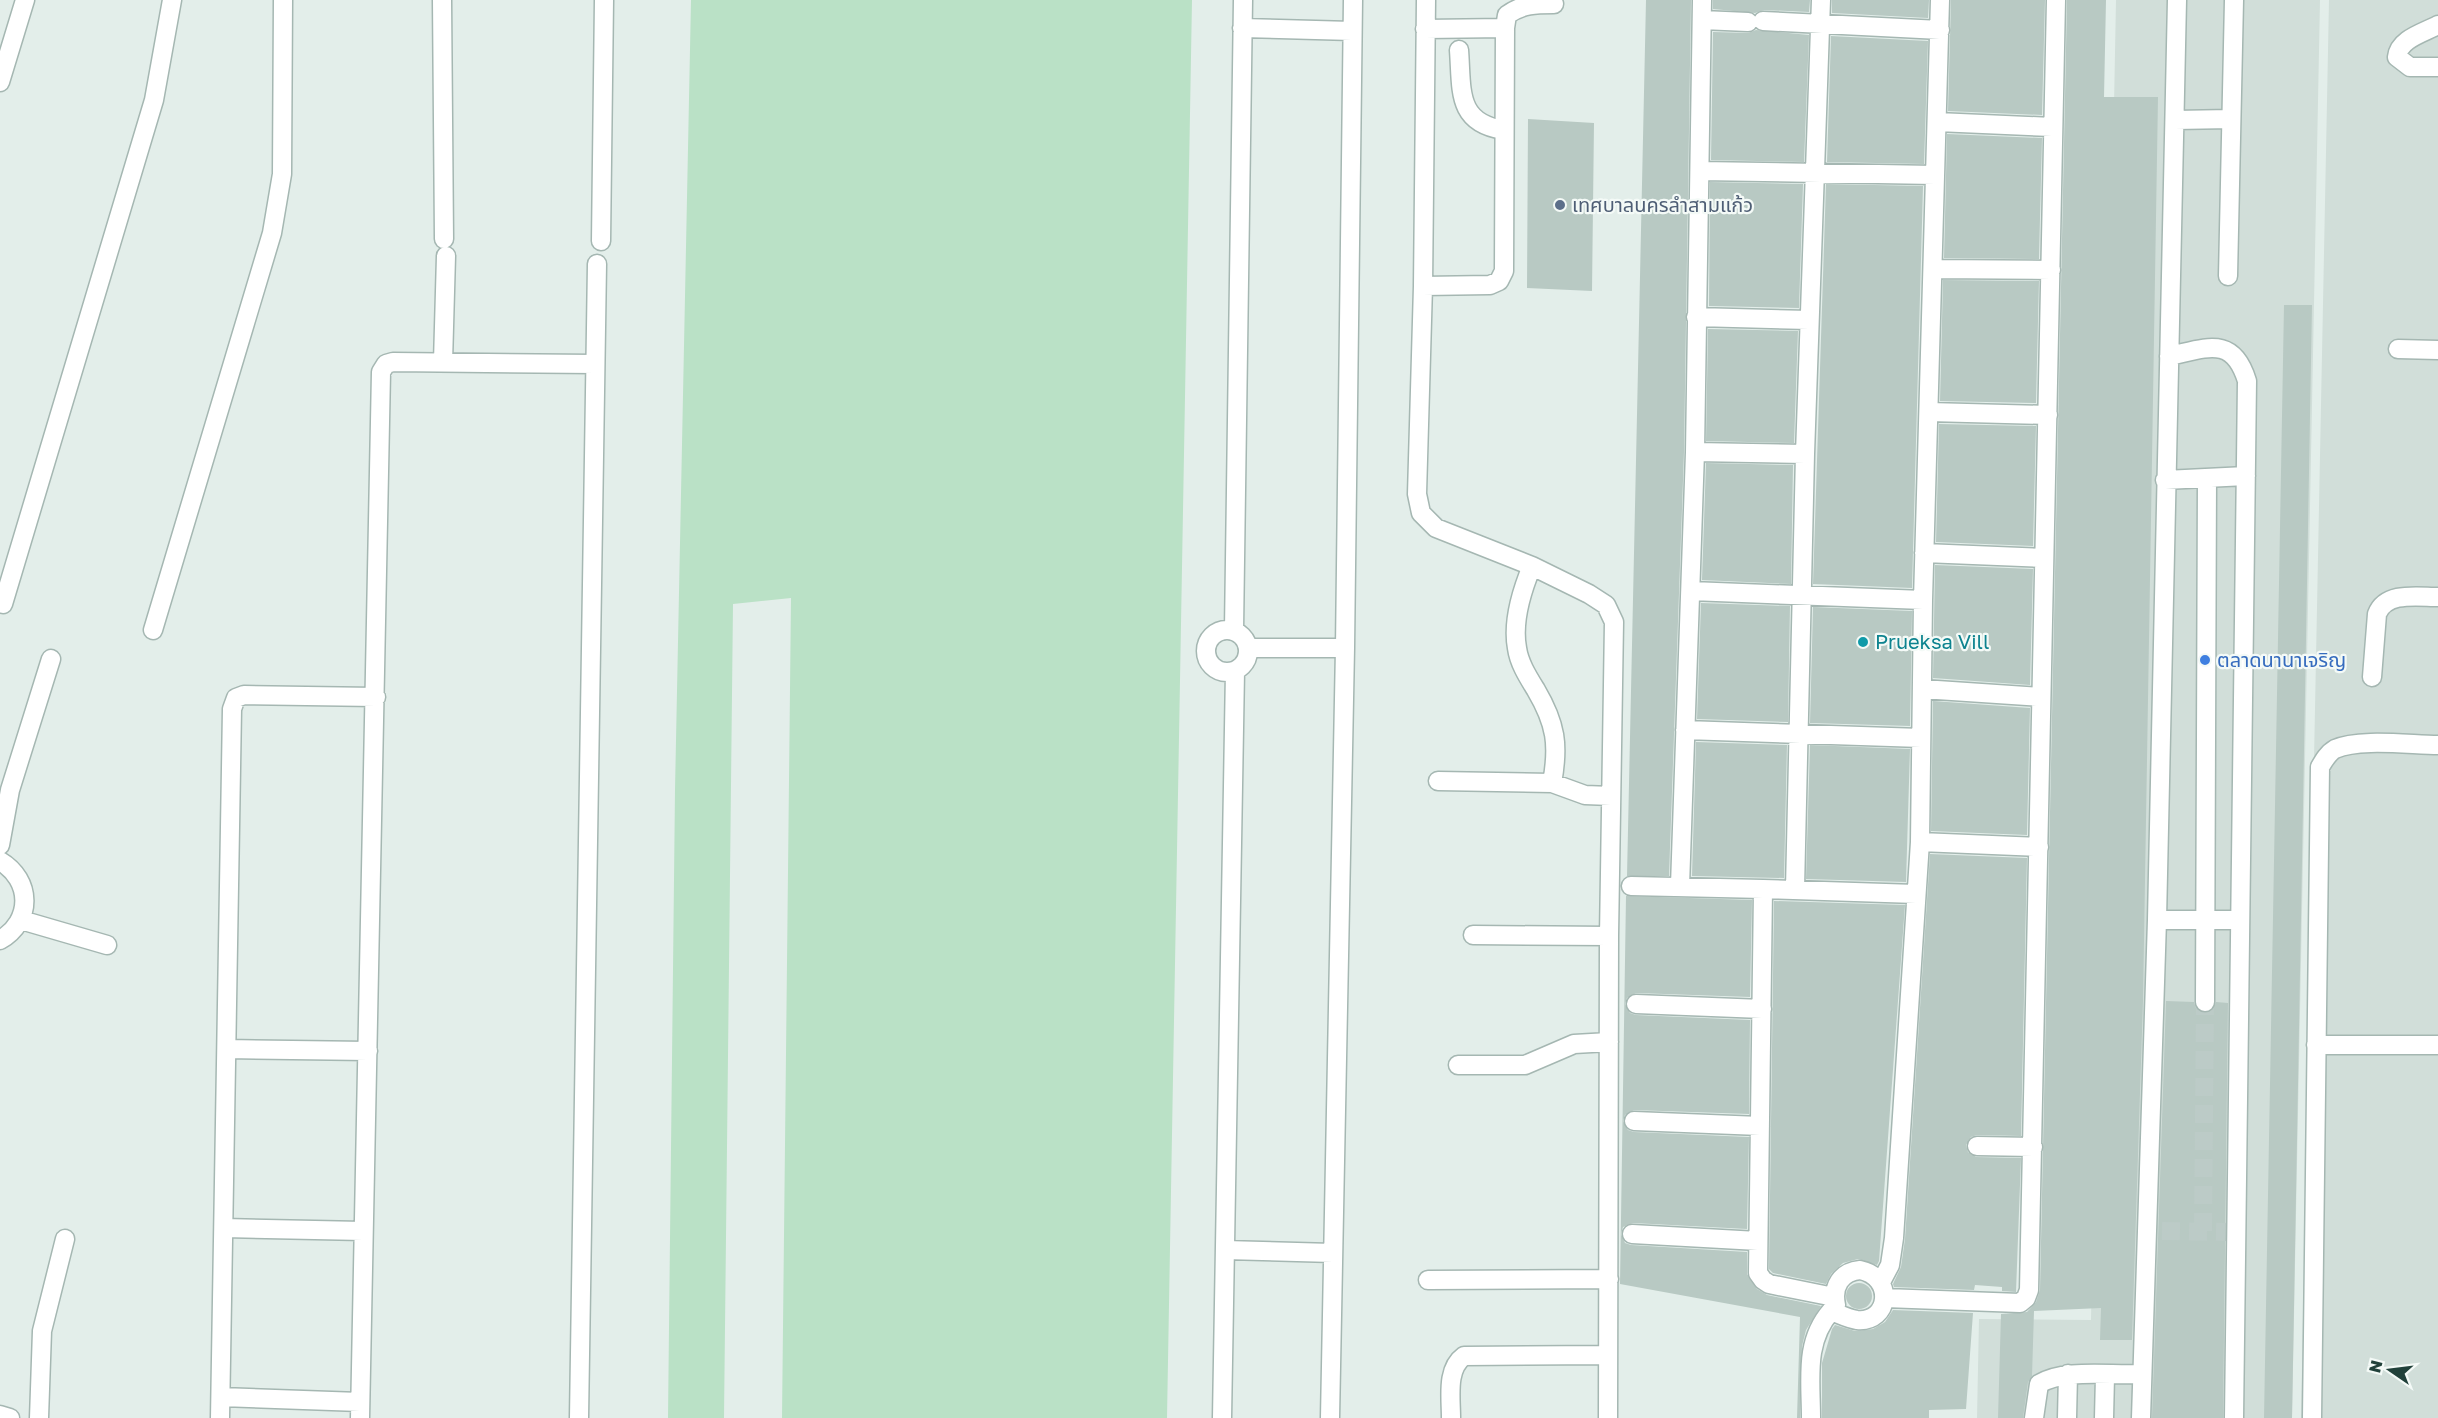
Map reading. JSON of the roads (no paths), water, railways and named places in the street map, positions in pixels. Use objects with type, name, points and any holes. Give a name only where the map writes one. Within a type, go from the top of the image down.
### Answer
[{"type":"street","points":[[0,82],[25,0]]},
{"type":"street","points":[[3,604],[154,100],[172,0]]},
{"type":"street","points":[[153,630],[272,233],[280,198],[283,0]]},
{"type":"street","points":[[442,0],[445,248],[443,362]]},
{"type":"street","points":[[601,241],[604,0]]},
{"type":"street","points":[[1234,630],[1243,0]]},
{"type":"street","points":[[1330,1418],[1345,648],[1353,0]]},
{"type":"street","points":[[1426,0],[1423,286],[1417,494],[1421,513],[1436,528],[1532,566],[1589,594],[1605,605],[1614,621],[1609,936],[1608,1418]]},
{"type":"street","points":[[1680,886],[1695,452],[1702,0]]},
{"type":"street","points":[[1795,889],[1801,734],[1805,454],[1821,0]]},
{"type":"street","points":[[1762,890],[1758,1273],[1769,1284],[1833,1304],[1855,1320],[1863,1320],[1878,1312],[1894,1238],[1920,842],[1924,553],[1940,0]]},
{"type":"street","points":[[1810,1418],[1812,1346],[1815,1333],[1833,1304],[1839,1281],[1852,1271],[1869,1271],[1883,1290],[2020,1303],[2026,1298],[2031,1266],[2056,0]]},
{"type":"street","points":[[2141,1418],[2142,1374],[2155,1230],[2157,920],[2177,0]]},
{"type":"street","points":[[2228,276],[2234,0]]},
{"type":"street","points":[[1423,286],[1490,285],[1499,282],[1504,271],[1505,28],[1507,15],[1516,9],[1530,5],[1554,4]]},
{"type":"street","points":[[1701,20],[1940,30]]},
{"type":"street","points":[[2438,25],[2404,43],[2398,48],[2397,57],[2410,67],[2438,67]]},
{"type":"street","points":[[1242,28],[1352,31]]},
{"type":"street","points":[[1425,29],[1505,28]]},
{"type":"street","points":[[1459,50],[1463,101],[1468,113],[1488,128],[1504,130]]},
{"type":"street","points":[[2175,120],[2231,119]]},
{"type":"street","points":[[1937,122],[2052,127]]},
{"type":"street","points":[[1700,171],[1814,175],[1935,175]]},
{"type":"street","points":[[579,1418],[597,264]]},
{"type":"street","points":[[1933,269],[2051,270]]},
{"type":"street","points":[[1696,317],[1809,320]]},
{"type":"street","points":[[2169,356],[2203,348],[2234,353],[2241,362],[2247,381],[2233,1232],[2234,1418]]},
{"type":"street","points":[[2398,349],[2438,350]]},
{"type":"street","points":[[221,1397],[360,1410],[381,372],[386,364],[393,362],[595,364]]},
{"type":"street","points":[[1929,412],[2048,414]]},
{"type":"street","points":[[1695,452],[1805,454]]},
{"type":"street","points":[[2165,480],[2246,476]]},
{"type":"street","points":[[2205,1002],[2207,478]]},
{"type":"street","points":[[1924,553],[2044,558]]},
{"type":"street","points":[[1532,566],[1522,590],[1516,647],[1524,670],[1551,720],[1556,737],[1557,758],[1552,783]]},
{"type":"street","points":[[1691,591],[1923,600]]},
{"type":"street","points":[[2372,677],[2381,605],[2388,600],[2404,597],[2438,597]]},
{"type":"street","points":[[1234,630],[1240,634],[1248,648],[1244,663],[1235,671],[1227,672],[1216,669],[1206,659],[1205,651],[1210,636],[1217,632],[1234,630]]},
{"type":"street","points":[[1248,648],[1345,648]]},
{"type":"street","points":[[0,845],[10,790],[51,659]]},
{"type":"street","points":[[1222,1418],[1235,671]]},
{"type":"street","points":[[1922,689],[2041,697]]},
{"type":"street","points":[[220,1418],[232,709],[236,698],[244,695],[376,697]]},
{"type":"street","points":[[1685,730],[1920,738]]},
{"type":"street","points":[[2312,1418],[2320,767],[2325,757],[2336,749],[2355,745],[2438,745]]},
{"type":"street","points":[[1438,781],[1552,783],[1585,795],[1611,796]]},
{"type":"street","points":[[1920,842],[2039,846]]},
{"type":"street","points":[[0,861],[10,867],[19,878],[25,891],[25,906],[21,920],[11,934],[0,940]]},
{"type":"street","points":[[1631,886],[1916,894]]},
{"type":"street","points":[[21,920],[107,945]]},
{"type":"street","points":[[2157,920],[2239,920]]},
{"type":"street","points":[[1473,935],[1609,936]]},
{"type":"street","points":[[1636,1004],[1762,1009]]},
{"type":"street","points":[[1458,1065],[1525,1065],[1574,1044],[1609,1042]]},
{"type":"street","points":[[2316,1045],[2438,1045]]},
{"type":"street","points":[[226,1049],[368,1051]]},
{"type":"street","points":[[1634,1120],[1760,1126]]},
{"type":"street","points":[[1977,1146],[2033,1147]]},
{"type":"street","points":[[224,1228],[363,1231]]},
{"type":"street","points":[[1632,1234],[1758,1240]]},
{"type":"street","points":[[39,1418],[42,1331],[65,1239]]},
{"type":"street","points":[[1225,1250],[1333,1254]]},
{"type":"street","points":[[1428,1280],[1609,1279]]},
{"type":"street","points":[[1451,1418],[1452,1371],[1456,1361],[1464,1356],[1608,1355]]},
{"type":"street","points":[[2034,1418],[2039,1384],[2050,1377],[2068,1374],[2105,1376],[2142,1374]]},
{"type":"street","points":[[2067,1418],[2068,1374]]},
{"type":"street","points":[[2104,1418],[2105,1376]]},
{"type":"street","points":[[0,1415],[10,1418]]},
{"type":"tunnel","points":[[2203,1231],[2205,1002]]},
{"type":"tunnel","points":[[2162,1231],[2231,1232]]},
{"type":"place","name":"เทศบาลนครลำสามแก้ว","points":[[1560,205]]},
{"type":"place","name":"Prueksa Vill","points":[[1863,642]]},
{"type":"place","name":"ตลาดนานาเจริญ","points":[[2205,660]]}]
